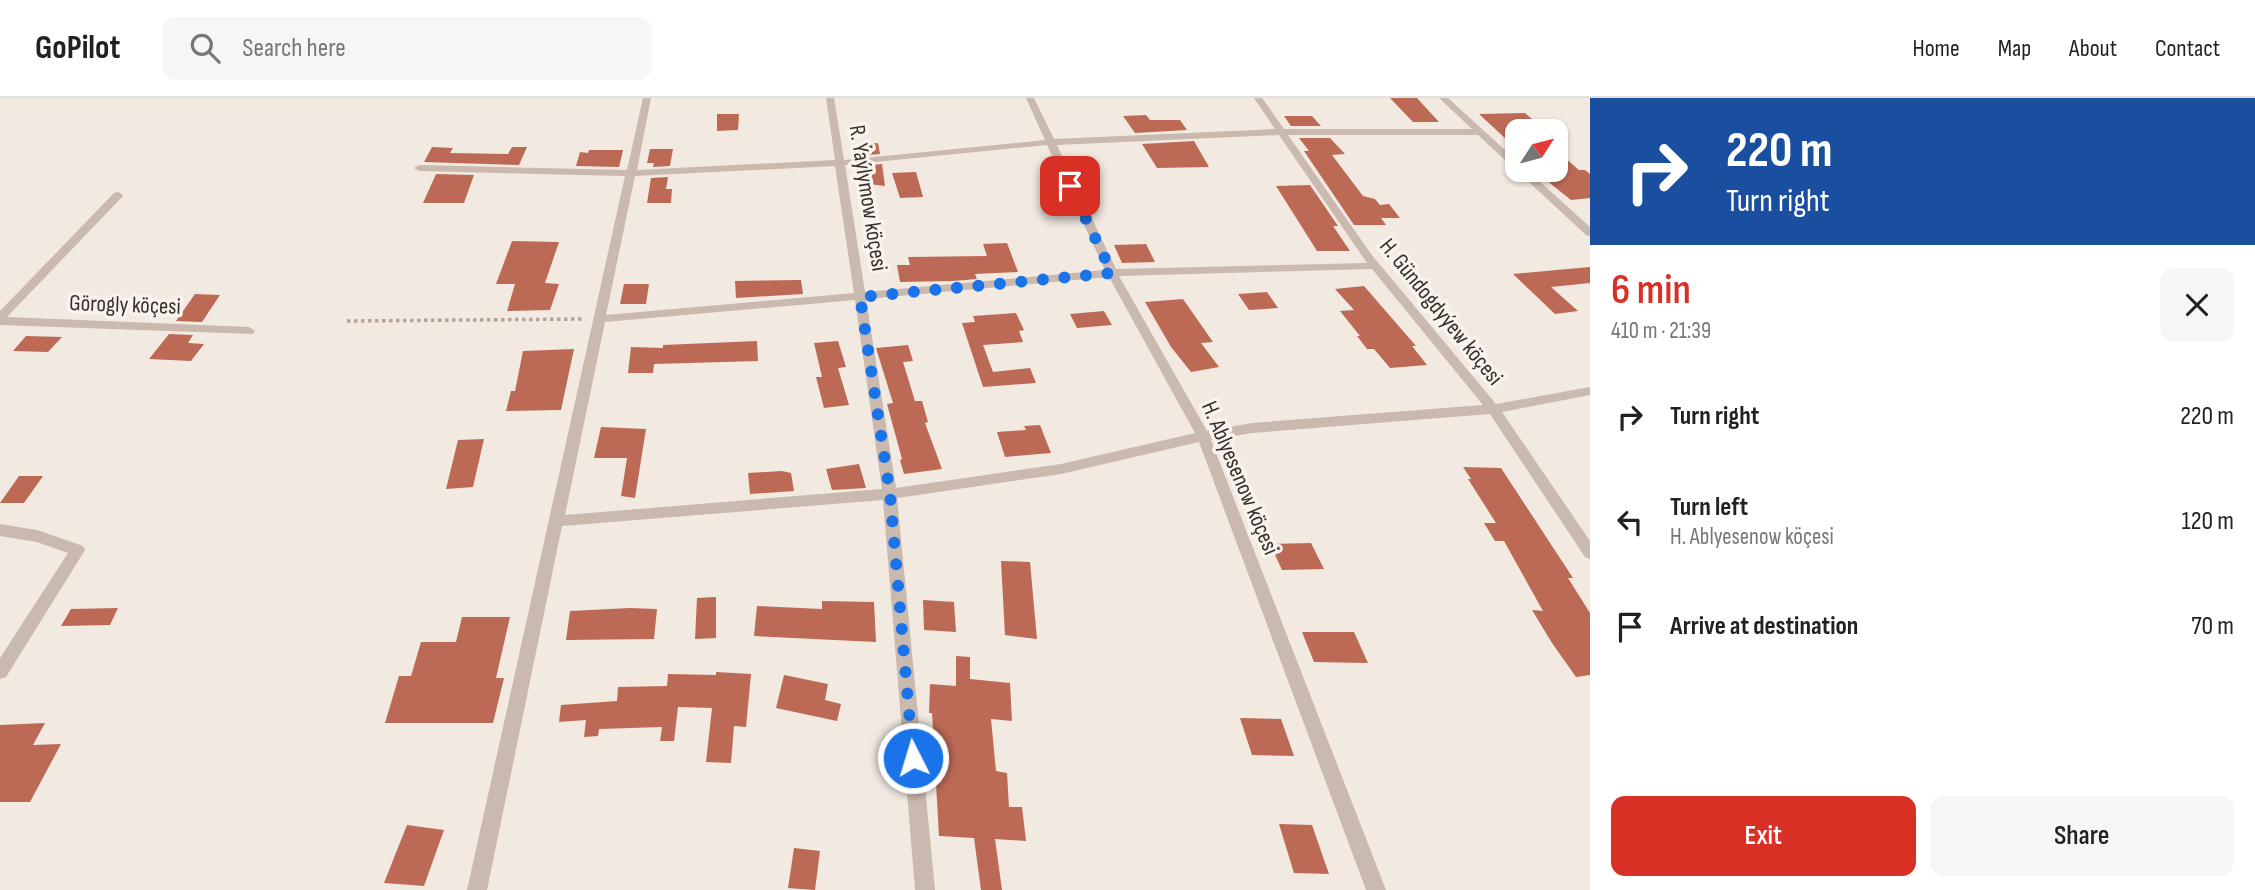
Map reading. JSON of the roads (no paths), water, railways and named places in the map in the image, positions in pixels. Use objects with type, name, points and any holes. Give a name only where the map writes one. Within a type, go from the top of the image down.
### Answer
[{"type":"street","points":[[477,890],[647,98]]},
{"type":"street","name":"R. Ýaýlymow köçesi","points":[[830,98],[890,494],[925,890]]},
{"type":"street","name":"H. Ablyesenow köçesi","points":[[1030,98],[1112,273],[1203,436],[1376,890]]},
{"type":"street","name":"H. Gündogdyýew köçesi","points":[[1258,98],[1374,265],[1493,409],[1590,553]]},
{"type":"street","points":[[1443,98],[1505,155]]},
{"type":"street","points":[[419,168],[631,173],[840,163],[1050,142],[1280,132],[1481,132]]},
{"type":"street","points":[[1534,182],[1590,233]]},
{"type":"street","points":[[0,319],[118,195]]},
{"type":"street","points":[[600,319],[1112,273],[1374,265]]},
{"type":"street","name":"Görogly köçesi","points":[[0,319],[249,331]]},
{"type":"street","points":[[557,520],[890,494],[1061,469],[1203,436],[1252,428],[1493,409],[1590,391]]},
{"type":"street","points":[[0,530],[37,536],[78,550],[0,672]]}]
